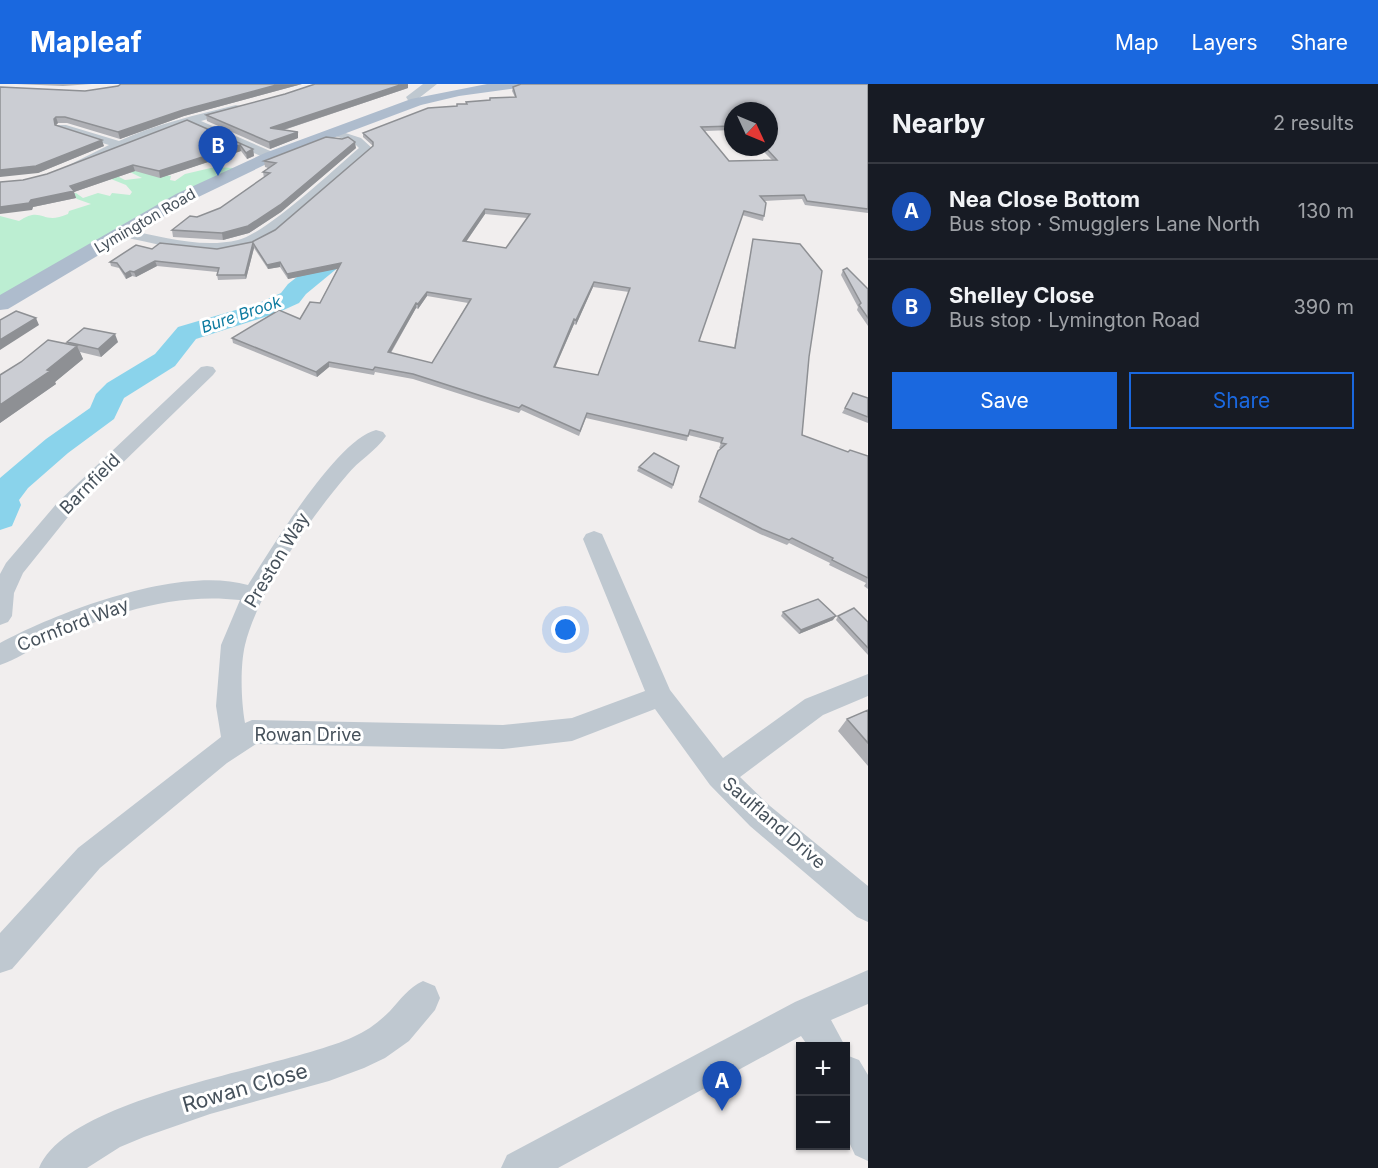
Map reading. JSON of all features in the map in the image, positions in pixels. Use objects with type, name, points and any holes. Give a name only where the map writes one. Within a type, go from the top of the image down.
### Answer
[{"type":"main road","name":"Lymington Road","points":[[0,304],[182,198],[271,156],[418,103],[518,84]]},
{"type":"street","points":[[418,103],[412,97],[430,84]]},
{"type":"street","points":[[437,84],[460,94]]},
{"type":"street","points":[[60,172],[120,145],[189,120],[243,106]]},
{"type":"street","points":[[189,120],[271,156]]},
{"type":"street","points":[[62,127],[120,145]]},
{"type":"street","points":[[123,233],[206,246],[237,244],[251,240],[268,230],[366,148],[357,141],[333,132]]},
{"type":"street","name":"Barnfield","points":[[0,616],[2,594],[14,569],[64,507],[207,372]]},
{"type":"street","name":"Preston Way","points":[[235,743],[229,706],[233,645],[253,596],[310,505],[351,457],[376,436]]},
{"type":"street","name":"Saulfland Drive","points":[[594,539],[660,696],[720,776],[760,816],[868,906]]},
{"type":"street","name":"Cornford Way","points":[[3,653],[117,604],[182,592],[212,590],[244,591],[253,596]]},
{"type":"street","points":[[0,625],[3,653]]},
{"type":"street","points":[[720,776],[814,708],[842,694],[868,685]]},
{"type":"street","name":"Rowan Drive","points":[[0,957],[89,858],[217,754],[252,732],[503,737],[572,729],[660,696]]},
{"type":"street","points":[[520,1168],[807,1014],[868,987]]},
{"type":"street","name":"Rowan Close","points":[[58,1168],[66,1160],[102,1137],[145,1118],[360,1053],[394,1032],[423,998]]},
{"type":"street","points":[[807,1014],[825,1042]]},
{"type":"street","points":[[850,1079],[866,1104],[868,1142]]},
{"type":"green space","points":[[215,167],[234,168],[0,301],[0,216],[19,221],[33,215],[52,218],[91,204],[71,194],[76,193],[83,198],[98,193],[110,196],[112,193],[130,195],[132,192],[126,185],[111,179],[117,176],[125,180],[142,178],[128,171],[128,168],[171,176],[170,180],[175,181],[185,174]]},
{"type":"building","points":[[121,84],[280,84],[183,110],[118,132],[65,117],[56,117],[55,125],[102,140],[36,166],[0,170],[0,87],[85,91]]},
{"type":"building","points":[[315,84],[403,84],[270,128],[298,132],[269,142],[206,115],[285,94]]},
{"type":"building","points":[[521,84],[868,84],[868,209],[807,201],[804,195],[760,196],[766,203],[764,216],[744,211],[699,341],[735,348],[753,239],[800,244],[822,271],[809,357],[802,435],[848,452],[850,450],[868,456],[868,578],[792,538],[789,540],[762,529],[700,497],[718,451],[726,444],[721,443],[723,438],[690,430],[688,436],[587,413],[580,431],[522,405],[519,408],[413,374],[329,362],[316,372],[232,338],[279,310],[300,319],[310,302],[320,303],[341,263],[287,274],[280,262],[267,265],[253,243],[245,275],[217,275],[219,268],[155,261],[125,274],[117,263],[110,262],[136,245],[152,249],[160,243],[217,249],[252,242],[275,230],[373,146],[373,142],[363,133],[428,108],[457,106],[457,104],[467,104],[466,102],[490,100],[490,98],[516,97],[513,87]],"holes":[[[485,209],[530,214],[506,248],[463,241]],[[594,282],[630,288],[598,375],[554,367],[574,319],[576,320]],[[427,292],[471,299],[432,363],[388,352],[416,303],[418,304]]]},
{"type":"building","points":[[187,120],[253,149],[246,153],[240,145],[159,171],[133,165],[70,186],[74,191],[31,200],[29,203],[0,207],[0,182],[23,180],[47,174]]},
{"type":"building","points":[[326,137],[342,139],[348,137],[355,142],[280,205],[248,226],[222,233],[172,230],[190,216],[197,217],[220,208],[270,173],[263,172],[276,163],[264,161]]},
{"type":"building","points":[[847,268],[868,289],[868,318],[859,305],[861,303],[843,270]]},
{"type":"building","points":[[16,311],[36,318],[0,340],[0,320]]},
{"type":"building","points":[[84,328],[115,334],[98,349],[67,342]]},
{"type":"building","points":[[48,340],[77,346],[47,370],[50,371],[0,405],[0,375],[21,362]]},
{"type":"building","points":[[853,393],[868,398],[868,417],[845,408]]},
{"type":"building","points":[[654,453],[679,466],[673,485],[639,467]]},
{"type":"building","points":[[818,599],[836,616],[801,630],[783,612]]},
{"type":"building","points":[[854,608],[868,622],[868,648],[838,616]]},
{"type":"building","points":[[868,710],[868,743],[847,719]]},
{"type":"waterway","name":"Bure Brook","points":[[0,518],[4,505],[2,500],[16,480],[57,446],[103,413],[111,394],[117,389],[165,360],[187,333],[268,308],[290,298],[297,289],[332,261],[347,242],[349,235]]},
{"type":"place","name":"Shelley Close","points":[[218,176]]},
{"type":"place","name":"Nea Close Bottom","points":[[722,1111]]}]
